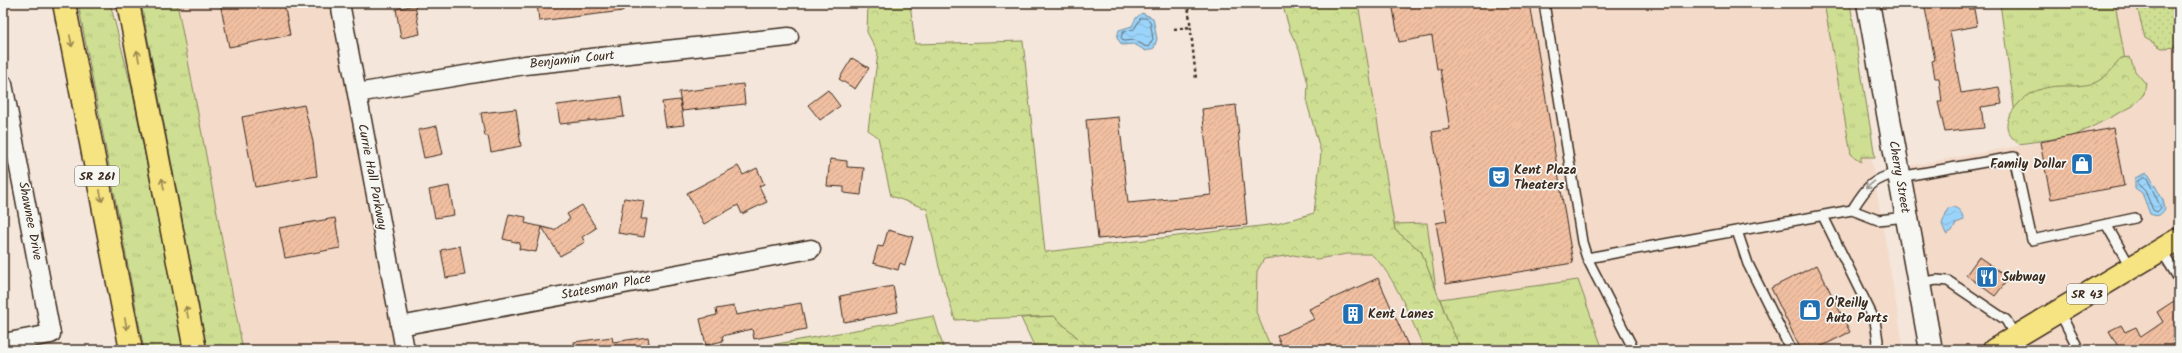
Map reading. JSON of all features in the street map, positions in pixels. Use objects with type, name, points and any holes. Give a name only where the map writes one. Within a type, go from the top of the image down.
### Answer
[{"type":"main road","name":"SR 261","points":[[64,3],[131,350]]},
{"type":"main road","points":[[128,3],[194,350]]},
{"type":"main road","name":"SR 43","points":[[1994,350],[2020,343],[2059,311],[2170,244]]},
{"type":"street","name":"Currie Hall Parkway","points":[[340,3],[405,350]]},
{"type":"street","name":"Cherry Street","points":[[1868,3],[1898,175],[1931,350]]},
{"type":"street","name":"Benjamin Court","points":[[357,93],[525,65],[789,37]]},
{"type":"street","name":"Shawnee Drive","points":[[3,84],[51,334],[3,343]]},
{"type":"street","name":"Statesman Place","points":[[400,326],[811,249]]},
{"type":"lane","points":[[1544,3],[1579,228],[1587,258],[1634,350]]},
{"type":"lane","points":[[1852,210],[1866,188],[1880,177],[2014,157],[2032,240],[2135,218]]},
{"type":"lane","points":[[1587,258],[1852,210],[1878,220],[1906,217]]},
{"type":"lane","points":[[1823,216],[1875,321],[1878,341],[1875,350]]},
{"type":"lane","points":[[2106,224],[2131,268]]},
{"type":"lane","points":[[1737,231],[1748,264],[1791,350]]},
{"type":"lane","points":[[2170,244],[2179,280]]},
{"type":"lane","points":[[1918,283],[1937,280],[1948,281],[2006,320],[2020,343]]},
{"type":"lane","points":[[2059,311],[2077,349]]},
{"type":"path","points":[[1188,3],[1196,78]]},
{"type":"path","points":[[1174,29],[1191,26]]},
{"type":"shaded area","points":[[177,3],[340,3],[405,350],[243,350]]},
{"type":"shaded area","points":[[1358,3],[1844,3],[1904,350],[1603,350],[1578,280],[1440,299],[1436,290],[1427,223],[1394,224]]},
{"type":"shaded area","points":[[2115,3],[2179,3],[2179,350],[1931,350],[1897,168],[2074,136],[2133,106]]},
{"type":"shaded area","points":[[1347,254],[1371,254],[1377,259],[1397,291],[1425,350],[1272,350],[1256,312],[1257,271],[1264,259],[1293,255],[1317,259]]},
{"type":"green space","points":[[78,3],[110,3],[132,89],[184,350],[144,350]]},
{"type":"green space","points":[[141,3],[177,3],[243,350],[207,350]]},
{"type":"green space","points":[[868,3],[910,3],[915,44],[1023,41],[1045,252],[1277,224],[1314,213],[1321,153],[1307,103],[1308,84],[1300,52],[1290,31],[1282,3],[1358,3],[1395,230],[1421,251],[1450,326],[1462,350],[1425,350],[1395,286],[1379,262],[1371,254],[1347,254],[1317,259],[1293,255],[1264,259],[1257,271],[1256,312],[1272,350],[1091,350],[1054,316],[955,320],[939,267],[927,209],[891,196],[878,137],[868,130],[878,53],[867,32]]},
{"type":"green space","points":[[1824,3],[1850,3],[1875,157],[1861,157],[1861,162],[1851,154]]},
{"type":"green space","points":[[2000,3],[2115,3],[2133,106],[2019,144]]},
{"type":"green space","points":[[2136,3],[2179,3],[2179,47],[2162,48],[2145,38]]},
{"type":"green space","points":[[2130,57],[2135,71],[2146,84],[2144,94],[2133,106],[2074,136],[2019,144],[2012,138],[2007,127],[2008,119],[2015,108],[2026,97],[2039,90],[2054,86],[2094,83],[2106,76],[2121,58]]},
{"type":"green space","points":[[1427,223],[1436,290],[1421,251],[1395,230],[1394,224]]},
{"type":"green space","points":[[1578,280],[1603,350],[1462,350],[1450,326],[1440,299]]},
{"type":"green space","points":[[934,316],[944,350],[743,350]]},
{"type":"green space","points":[[1054,316],[1091,350],[1036,350],[1021,318]]},
{"type":"water","points":[[1142,13],[1153,18],[1157,39],[1154,48],[1146,51],[1134,44],[1122,45],[1117,38],[1119,30],[1132,26],[1136,18]]},
{"type":"water","points":[[2146,173],[2149,175],[2163,200],[2165,209],[2159,215],[2150,214],[2142,193],[2135,188],[2135,178]]},
{"type":"water","points":[[1953,207],[1960,212],[1964,220],[1956,223],[1952,231],[1946,234],[1942,224],[1948,208]]},
{"type":"building","points":[[220,3],[284,3],[290,35],[229,47]]},
{"type":"building","points":[[537,3],[622,3],[623,11],[539,21]]},
{"type":"building","points":[[1392,3],[1530,3],[1573,263],[1446,284],[1436,223],[1447,221],[1432,132],[1450,129],[1440,69],[1437,69],[1432,36],[1399,42]]},
{"type":"building","points":[[1924,3],[1968,3],[1969,9],[1974,9],[1977,26],[1950,31],[1961,93],[1999,87],[2002,104],[1981,107],[1984,128],[1945,132],[1938,102],[1942,102],[1939,78],[1935,78],[1932,61],[1935,60]]},
{"type":"building","points":[[415,5],[420,34],[401,38],[396,9]]},
{"type":"building","points":[[852,58],[869,68],[855,89],[839,79]]},
{"type":"building","points":[[743,84],[745,104],[682,111],[679,92]]},
{"type":"building","points":[[828,90],[840,106],[820,120],[808,105]]},
{"type":"building","points":[[621,97],[624,117],[560,124],[557,105]]},
{"type":"building","points":[[680,100],[684,125],[666,127],[662,102]]},
{"type":"building","points":[[304,105],[313,142],[317,176],[255,187],[242,117]]},
{"type":"building","points":[[1236,105],[1247,225],[1098,239],[1086,120],[1119,117],[1128,203],[1211,195],[1202,109]]},
{"type":"building","points":[[516,109],[521,146],[491,152],[488,136],[485,136],[481,113]]},
{"type":"building","points":[[437,126],[443,154],[424,158],[418,130]]},
{"type":"building","name":"Family Dollar","points":[[2113,128],[2124,186],[2051,199],[2040,142]]},
{"type":"building","points":[[830,159],[847,161],[847,167],[864,168],[861,195],[844,193],[844,187],[827,186]]},
{"type":"building","points":[[738,166],[743,175],[757,168],[764,184],[759,186],[767,202],[742,214],[738,205],[704,224],[687,193]]},
{"type":"building","points":[[449,186],[454,215],[435,218],[429,190]]},
{"type":"building","points":[[624,198],[644,201],[641,219],[647,219],[644,237],[618,233]]},
{"type":"building","points":[[582,205],[596,228],[582,237],[585,242],[560,256],[542,227],[554,230],[570,219],[567,214]]},
{"type":"building","points":[[509,214],[526,217],[525,223],[542,227],[536,252],[519,249],[520,243],[503,239]]},
{"type":"building","points":[[335,218],[340,248],[285,258],[279,228]]},
{"type":"building","points":[[888,230],[913,237],[905,265],[900,263],[898,270],[873,263],[878,246],[883,247]]},
{"type":"building","points":[[460,246],[465,275],[446,278],[441,250]]},
{"type":"building","name":"Subway","points":[[1979,257],[2009,278],[1995,296],[1966,275]]},
{"type":"building","name":"O'Reilly Auto Parts","points":[[1817,265],[1850,332],[1814,350],[1801,350],[1771,288]]},
{"type":"building","name":"Kent Lanes","points":[[1378,278],[1410,350],[1283,350],[1277,336],[1314,319],[1309,309]]},
{"type":"building","points":[[893,286],[898,312],[844,322],[840,296]]},
{"type":"building","points":[[2174,301],[2179,309],[2179,350],[2120,350],[2109,331],[2121,325],[2125,332],[2136,327],[2141,337],[2163,322],[2157,312]]},
{"type":"building","points":[[801,303],[806,329],[754,339],[752,329],[722,336],[723,341],[706,345],[700,319],[717,315],[716,309],[734,306],[736,315]]},
{"type":"building","points":[[612,337],[613,342],[648,337],[650,350],[575,350],[574,342]]},
{"type":"place","name":"Family Dollar","points":[[2082,164]]},
{"type":"place","name":"Kent Plaza Theaters","points":[[1499,177]]},
{"type":"place","name":"Subway","points":[[1987,277]]},
{"type":"place","name":"O'Reilly Auto Parts","points":[[1810,310]]},
{"type":"place","name":"Kent Lanes","points":[[1353,314]]}]
